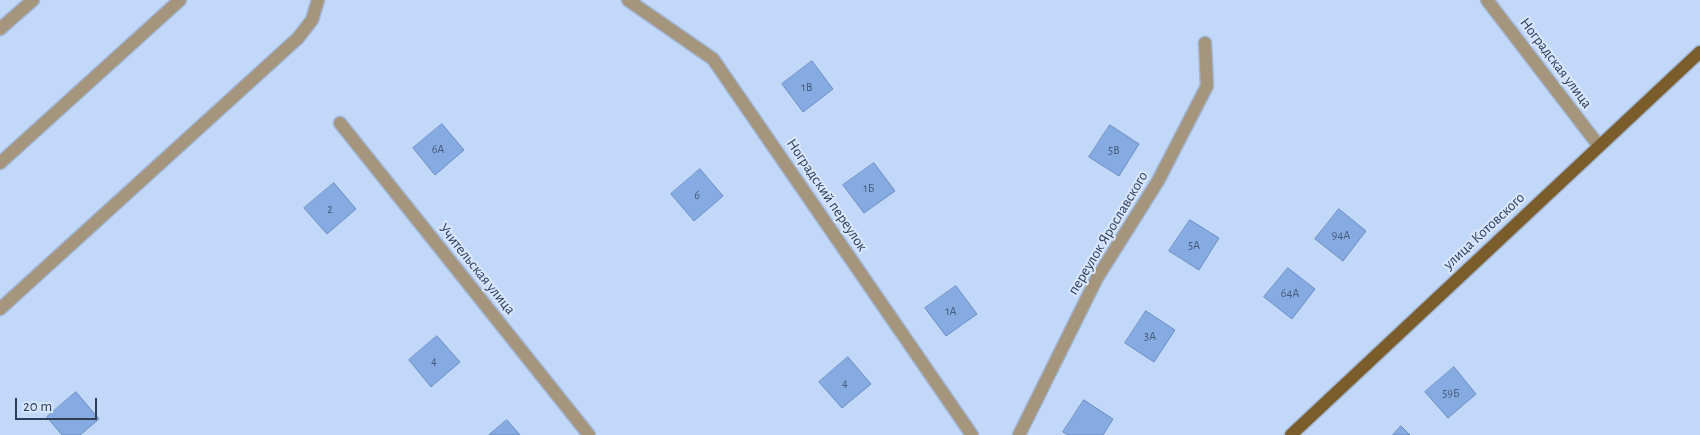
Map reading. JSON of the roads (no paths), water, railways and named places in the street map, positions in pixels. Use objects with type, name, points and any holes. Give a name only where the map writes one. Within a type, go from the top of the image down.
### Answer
[{"type":"main road","name":"улица Котовского","points":[[1290,435],[1700,52]]},
{"type":"street","points":[[0,29],[33,0]]},
{"type":"street","points":[[0,163],[180,0]]},
{"type":"street","points":[[0,309],[298,38],[312,20],[318,0]]},
{"type":"street","name":"Ноградский переулок","points":[[628,0],[714,59],[972,435]]},
{"type":"street","name":"Ноградская улица","points":[[1487,0],[1599,146]]},
{"type":"street","name":"переулок Ярославского","points":[[1018,435],[1097,278],[1158,181],[1207,86],[1205,43]]},
{"type":"street","name":"Учительская улица","points":[[340,123],[589,435]]}]
